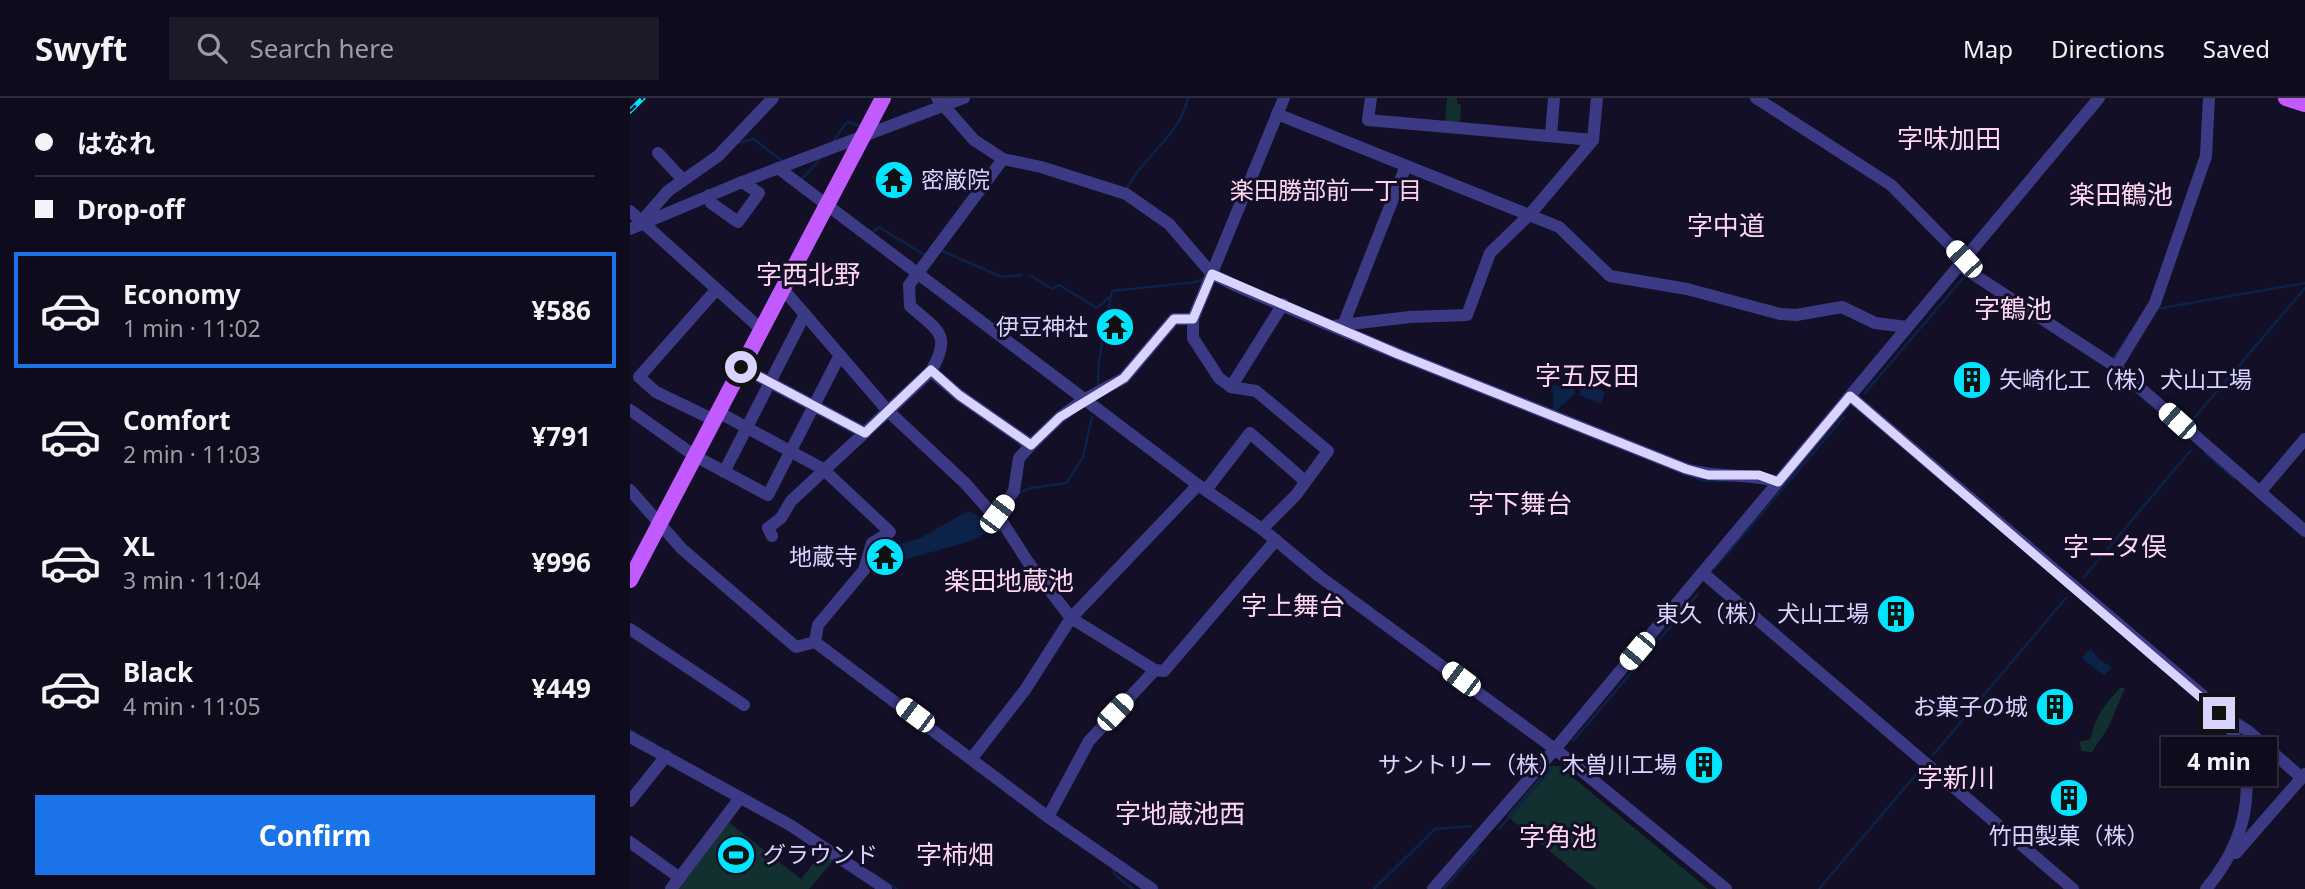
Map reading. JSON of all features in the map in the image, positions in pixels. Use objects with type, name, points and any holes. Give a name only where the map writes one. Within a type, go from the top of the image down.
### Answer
[{"type":"main road","points":[[630,580],[883,98]]},
{"type":"main road","points":[[2286,98],[2305,104]]},
{"type":"street","points":[[635,226],[661,197],[718,156],[773,98]]},
{"type":"street","points":[[635,226],[941,103],[964,98]]},
{"type":"street","points":[[1262,529],[1306,481],[1328,451],[1256,391],[1231,387],[1219,378],[1193,338],[1193,319],[1284,98]]},
{"type":"street","points":[[1371,98],[1368,120],[1593,140]]},
{"type":"street","points":[[1551,135],[1554,98]]},
{"type":"street","points":[[1339,324],[1468,315],[1490,253],[1531,213],[1593,140],[1597,98]]},
{"type":"street","points":[[1756,98],[1891,185],[1961,262],[2116,367],[2305,530]]},
{"type":"street","points":[[1433,889],[1555,749],[2099,98]]},
{"type":"street","points":[[2116,367],[2155,303],[2206,156],[2210,98]]},
{"type":"street","points":[[941,103],[974,140],[1003,159],[1041,167],[1126,194],[1169,224],[1212,274],[1280,308],[1339,324],[1686,469],[1708,475],[1759,475],[1778,482]]},
{"type":"street","points":[[1277,114],[1559,226],[1610,276],[1687,289],[1780,314],[1796,315],[1842,307],[1875,323],[1908,327]]},
{"type":"street","points":[[658,153],[683,180]]},
{"type":"street","points":[[772,536],[768,528],[781,518],[787,505],[931,370],[944,347],[943,339],[936,328],[910,306],[908,290],[916,272],[987,184],[1003,159]]},
{"type":"street","points":[[1339,324],[1406,166]]},
{"type":"street","points":[[778,168],[1202,488],[1262,529],[1555,749],[1726,889]]},
{"type":"street","points":[[709,195],[711,203],[738,222],[759,193],[742,181]]},
{"type":"street","points":[[630,211],[635,226],[761,329]]},
{"type":"street","points":[[783,289],[888,411],[966,484],[987,508],[997,514],[1028,562],[1071,618],[1155,670],[1164,671],[1183,652],[1276,540]]},
{"type":"street","points":[[716,290],[639,377],[656,392],[746,428],[823,469],[890,532],[872,543],[864,570],[818,625],[815,642]]},
{"type":"street","points":[[1231,387],[1280,308]]},
{"type":"street","points":[[724,472],[805,314]]},
{"type":"street","points":[[997,514],[1014,491],[1019,458],[1031,445],[1060,417],[1085,399],[1124,378],[1174,319],[1193,319]]},
{"type":"street","points":[[768,495],[840,355]]},
{"type":"street","points":[[741,367],[865,433]]},
{"type":"street","points":[[931,370],[959,395],[1031,445]]},
{"type":"street","points":[[1850,396],[2219,713],[2248,731],[2304,776],[2229,859],[2206,889]]},
{"type":"street","points":[[630,410],[695,456],[787,505]]},
{"type":"street","points":[[972,758],[1025,690],[1071,618],[1202,488],[1250,433],[1306,481]]},
{"type":"street","points":[[2260,492],[2305,439]]},
{"type":"street","points":[[630,490],[682,549],[796,647],[815,642]]},
{"type":"street","points":[[1703,573],[2073,889]]},
{"type":"street","points":[[630,629],[744,705]]},
{"type":"street","points":[[815,642],[1048,817],[1152,889]]},
{"type":"street","points":[[1048,817],[1089,741],[1155,670]]},
{"type":"street","points":[[2219,713],[2239,747],[2247,785],[2245,820],[2229,859]]},
{"type":"street","points":[[630,737],[790,825],[886,889]]},
{"type":"street","points":[[630,801],[666,757]]},
{"type":"street","points":[[671,889],[740,798]]},
{"type":"street","points":[[630,842],[680,878]]},
{"type":"green space","points":[[1447,98],[1457,98],[1457,104],[1461,104],[1460,124],[1445,123]]},
{"type":"green space","points":[[892,163],[907,169],[915,181],[913,187],[902,191],[898,198],[888,198],[886,191],[872,177],[880,172],[887,184],[894,188],[903,180],[891,171],[885,173],[884,169]]},
{"type":"green space","points":[[2120,688],[2125,688],[2108,728],[2092,752],[2082,751],[2079,742],[2091,739],[2101,712]]},
{"type":"green space","points":[[1550,766],[1559,766],[1708,889],[1596,889],[1507,816]]},
{"type":"green space","name":"グラウンド","points":[[727,821],[801,879],[823,851],[835,859],[809,889],[674,889]]},
{"type":"water","points":[[1583,382],[1605,392],[1601,404],[1579,395]]},
{"type":"water","points":[[1552,385],[1575,388],[1575,394],[1554,412]]},
{"type":"water","points":[[968,511],[981,517],[987,516],[997,528],[971,541],[900,561],[901,544],[920,538]]},
{"type":"water","points":[[2090,648],[2100,660],[2112,667],[2104,676],[2082,658]]},
{"type":"waterway","points":[[1127,188],[1177,124],[1188,98]]},
{"type":"waterway","points":[[834,140],[847,122],[860,126]]},
{"type":"waterway","points":[[738,143],[754,139],[782,161]]},
{"type":"waterway","points":[[801,180],[820,159]]},
{"type":"waterway","points":[[873,232],[879,227],[926,256]]},
{"type":"waterway","points":[[942,251],[1002,277],[1021,275]]},
{"type":"waterway","points":[[1029,275],[1053,289],[1059,285],[1097,308],[1109,297]]},
{"type":"waterway","points":[[1865,393],[1965,276],[1967,277]]},
{"type":"waterway","points":[[1098,386],[1099,360],[1112,291],[1203,279]]},
{"type":"waterway","points":[[2156,309],[2305,283]]},
{"type":"waterway","points":[[2190,423],[2305,288]]},
{"type":"waterway","points":[[2113,359],[2130,333]]},
{"type":"waterway","points":[[2108,369],[2151,405]]},
{"type":"waterway","points":[[1019,493],[1031,488],[1066,483],[1083,457],[1092,417]]},
{"type":"waterway","points":[[1715,568],[1844,417]]},
{"type":"waterway","points":[[2084,577],[2191,450]]},
{"type":"waterway","points":[[2205,453],[2234,478]]},
{"type":"waterway","points":[[1696,478],[1705,481],[1730,481]]},
{"type":"waterway","points":[[1659,640],[1698,594]]},
{"type":"waterway","points":[[1933,755],[2066,598]]},
{"type":"waterway","points":[[1573,741],[1648,653]]},
{"type":"waterway","points":[[630,730],[655,744]]},
{"type":"waterway","points":[[1499,829],[1551,769]]},
{"type":"waterway","points":[[1819,889],[1918,772]]},
{"type":"waterway","points":[[1374,889],[1435,829],[1471,826]]},
{"type":"waterway","points":[[1444,889],[1479,848]]},
{"type":"waterway","points":[[1113,869],[1114,874],[1133,889]]},
{"type":"waterway","points":[[871,872],[897,889]]},
{"type":"railway","points":[[630,111],[643,98]]},
{"type":"place","name":"密厳院","points":[[894,180]]},
{"type":"place","name":"伊豆神社","points":[[1115,327]]},
{"type":"place","name":"矢崎化工（株）犬山工場","points":[[1972,380]]},
{"type":"place","name":"地蔵寺","points":[[885,557]]},
{"type":"place","name":"東久（株） 犬山工場","points":[[1896,614]]},
{"type":"place","name":"お菓子の城","points":[[2055,707]]},
{"type":"place","name":"サントリー（株）木曽川工場","points":[[1704,765]]},
{"type":"place","name":"竹田製菓（株）","points":[[2069,798]]},
{"type":"place","name":"グラウンド","points":[[736,855]]},
{"type":"district","name":"字味加田","points":[[1949,139]]},
{"type":"district","name":"楽田勝部前一丁目","points":[[1326,191]]},
{"type":"district","name":"楽田鶴池","points":[[2121,195]]},
{"type":"district","name":"字中道","points":[[1726,226]]},
{"type":"district","name":"字西北野","points":[[808,275]]},
{"type":"district","name":"字鶴池","points":[[2013,309]]},
{"type":"district","name":"字五反田","points":[[1587,376]]},
{"type":"district","name":"字下舞台","points":[[1520,504]]},
{"type":"district","name":"字二タ俣","points":[[2115,547]]},
{"type":"district","name":"楽田地蔵池","points":[[1009,581]]},
{"type":"district","name":"字上舞台","points":[[1293,606]]},
{"type":"district","name":"字新川","points":[[1956,778]]},
{"type":"district","name":"字地蔵池西","points":[[1180,814]]},
{"type":"district","name":"字角池","points":[[1558,837]]},
{"type":"district","name":"字柿畑","points":[[955,855]]},
{"type":"route","points":[[741,367],[865,433],[931,370],[959,395],[1031,445],[1060,417],[1085,399],[1124,378],[1174,319],[1193,319],[1212,274],[1398,354],[1686,469],[1708,475],[1759,475],[1778,482],[1850,396],[2201,694],[2219,713]]}]
